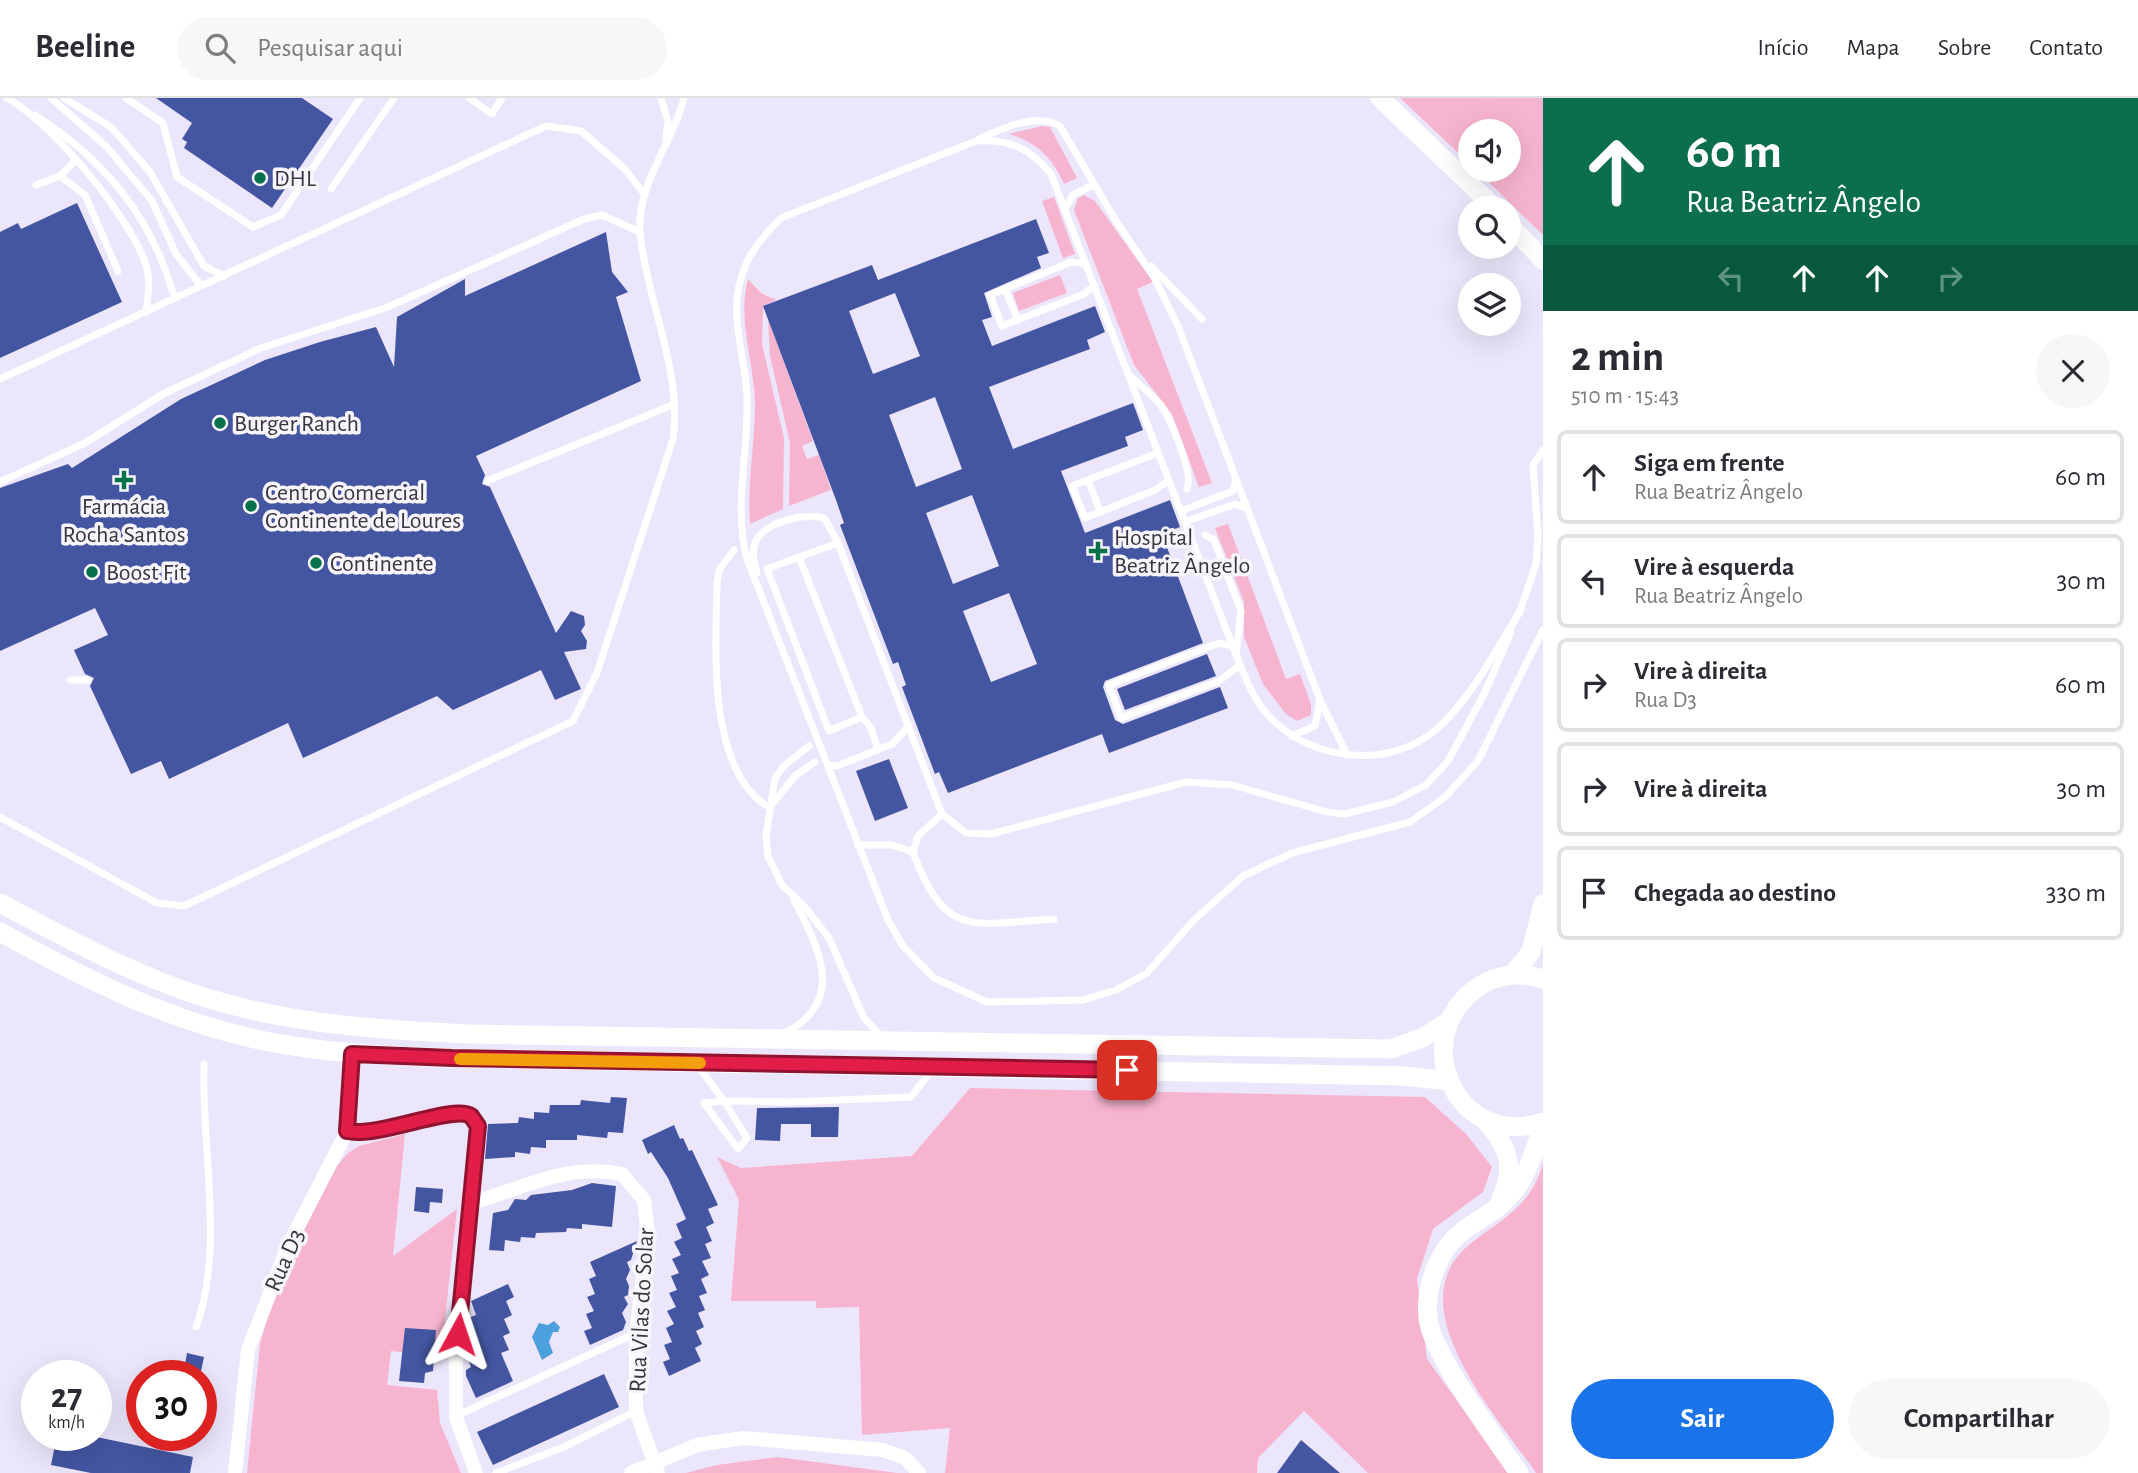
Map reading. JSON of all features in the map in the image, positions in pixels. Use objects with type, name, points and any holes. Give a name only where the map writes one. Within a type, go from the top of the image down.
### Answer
[{"type":"main road","points":[[1380,98],[1482,196]]},
{"type":"main road","points":[[1521,237],[1543,260]]},
{"type":"main road","points":[[0,903],[91,951],[156,980],[215,1000],[278,1016],[374,1029],[772,1039],[1391,1049],[1424,1037],[1449,1021]]},
{"type":"main road","points":[[1513,974],[1531,952],[1543,904]]},
{"type":"main road","points":[[0,932],[108,989],[172,1015],[239,1035],[352,1054],[1404,1076],[1449,1081]]},
{"type":"main road","points":[[1497,1209],[1511,1172],[1509,1157],[1502,1139],[1484,1119],[1464,1105],[1449,1081],[1443,1062],[1443,1038],[1449,1021],[1466,995],[1488,980],[1513,974],[1543,979]]},
{"type":"main road","points":[[1484,1119],[1507,1126],[1543,1124],[1523,1181],[1512,1196],[1455,1238],[1440,1259],[1432,1279],[1430,1326],[1442,1354],[1519,1473]]},
{"type":"street","name":"Rua D3","points":[[235,1473],[248,1350],[288,1246],[347,1131],[352,1054]]},
{"type":"street","points":[[347,1131],[362,1134],[452,1113],[466,1113],[474,1121],[478,1133],[456,1355],[456,1417],[476,1473]]},
{"type":"street","name":"Rua Vilas do Solar","points":[[472,1203],[545,1178],[593,1169],[622,1174],[644,1200],[648,1234],[636,1334],[636,1411],[656,1468]]},
{"type":"street","points":[[631,1473],[656,1468],[697,1445],[743,1438],[883,1450],[905,1458],[919,1473]]},
{"type":"lane","points":[[7,98],[95,160],[135,209],[161,254],[173,293]]},
{"type":"lane","points":[[51,98],[106,146],[152,201],[176,254],[198,282]]},
{"type":"lane","points":[[64,98],[111,127],[150,172],[204,266],[224,276]]},
{"type":"lane","points":[[126,98],[163,123],[177,177],[253,227],[281,215],[360,98]]},
{"type":"lane","points":[[331,189],[394,98]]},
{"type":"lane","points":[[468,98],[492,114],[502,98]]},
{"type":"lane","points":[[661,98],[667,122],[665,144]]},
{"type":"lane","points":[[0,817],[157,903],[184,906],[573,721],[597,673],[673,439],[675,404],[640,232],[644,194],[680,115],[684,98]]},
{"type":"lane","points":[[20,106],[75,161],[115,209],[146,265],[150,287],[146,312]]},
{"type":"lane","points":[[1347,755],[1320,700],[1178,326],[1138,253],[1093,185],[1064,130],[1054,122],[1020,124],[781,218],[758,242],[743,270],[736,311],[745,366],[747,417],[739,505],[741,537],[747,559],[888,920],[903,946],[934,978],[988,1002],[1083,1000],[1116,990],[1147,973],[1194,920],[1243,876],[1292,853],[1410,822],[1444,798],[1478,761],[1543,630]]},
{"type":"lane","points":[[0,379],[546,126],[581,131],[625,169],[644,194]]},
{"type":"lane","points":[[976,141],[994,140],[1027,149],[1051,174],[1240,666],[1256,700],[1269,717],[1292,736],[1328,751],[1347,755],[1383,754],[1407,747],[1439,727],[1466,695],[1521,610]]},
{"type":"lane","points":[[36,185],[60,176],[75,161]]},
{"type":"lane","points":[[60,176],[85,195],[118,271]]},
{"type":"lane","points":[[1065,209],[1073,195],[1093,185]]},
{"type":"lane","points":[[0,482],[85,443],[163,394],[261,348],[388,307],[584,219],[602,215],[640,232]]},
{"type":"lane","points":[[1138,253],[1202,319]]},
{"type":"lane","points":[[1086,264],[1071,262],[990,295],[1002,326],[1084,294],[1095,285]]},
{"type":"lane","points":[[1005,289],[1018,320]]},
{"type":"lane","points":[[1128,375],[1158,402],[1167,416],[1189,472],[1187,489]]},
{"type":"lane","points":[[487,481],[675,404]]},
{"type":"lane","points":[[758,583],[753,548],[761,534],[800,516],[819,516],[831,527],[942,814],[965,833],[991,834],[1186,782],[1232,785],[1344,814],[1393,802],[1426,785],[1448,761],[1485,692],[1539,565],[1540,519],[1533,465],[1543,450]]},
{"type":"lane","points":[[1158,453],[1072,486],[1080,507],[1085,518],[1155,490],[1169,480]]},
{"type":"lane","points":[[1088,480],[1100,512]]},
{"type":"lane","points":[[1181,511],[1233,491],[1236,480]]},
{"type":"lane","points":[[1185,522],[1235,504],[1248,509]]},
{"type":"lane","points":[[1205,535],[1214,540],[1239,604],[1241,624],[1236,656]]},
{"type":"lane","points":[[838,543],[767,569],[829,732],[862,717]]},
{"type":"lane","points":[[734,550],[719,570],[717,583],[720,717],[726,744],[741,778],[755,800],[770,808]]},
{"type":"lane","points":[[799,557],[862,717],[871,728],[878,749]]},
{"type":"lane","points":[[1233,646],[1219,643],[1109,685],[1121,718],[1219,681],[1240,666]]},
{"type":"lane","points":[[71,680],[88,680]]},
{"type":"lane","points":[[1292,736],[1315,726],[1320,700]]},
{"type":"lane","points":[[828,765],[837,766],[878,749],[898,739],[909,726]]},
{"type":"lane","points":[[772,1039],[795,1028],[813,1010],[821,995],[824,977],[817,944],[792,896],[776,876],[768,856],[765,836],[775,778],[784,766],[809,746]]},
{"type":"lane","points":[[770,808],[795,776],[815,762]]},
{"type":"lane","points":[[942,814],[918,836],[913,852],[933,898],[954,917],[990,923],[1054,919]]},
{"type":"lane","points":[[858,845],[892,845],[913,852]]},
{"type":"lane","points":[[792,896],[806,907],[834,947],[864,1018],[883,1037],[895,1041]]},
{"type":"lane","points":[[695,1063],[724,1101],[747,1138],[738,1149],[704,1103],[724,1101],[791,1102],[911,1097],[934,1067]]},
{"type":"lane","points":[[196,1327],[206,1300],[210,1195],[204,1064]]},
{"type":"lane","points":[[456,1417],[636,1334]]},
{"type":"lane","points":[[496,1473],[564,1447],[636,1411]]},
{"type":"shaded area","points":[[1400,98],[1543,98],[1543,235],[1521,214],[1521,196],[1503,196],[1488,182],[1521,182],[1521,119],[1458,119],[1458,153]]},
{"type":"shaded area","points":[[1042,126],[1050,127],[1077,178],[1064,184],[1055,166],[1042,152],[1019,137],[1009,134]]},
{"type":"shaded area","points":[[1084,195],[1095,201],[1153,282],[1137,289],[1212,483],[1199,487],[1172,414],[1134,365],[1074,210],[1078,198]]},
{"type":"shaded area","points":[[1054,197],[1075,254],[1063,258],[1042,201]]},
{"type":"shaded area","points":[[1060,275],[1067,293],[1019,311],[1013,293]]},
{"type":"shaded area","points":[[748,279],[761,293],[776,300],[763,306],[762,344],[784,438],[783,509],[750,524],[755,403],[744,310]]},
{"type":"shaded area","points":[[768,319],[813,441],[802,446],[807,459],[819,455],[831,490],[789,506],[790,443],[770,356]]},
{"type":"shaded area","points":[[1228,524],[1286,679],[1300,674],[1311,704],[1311,715],[1297,721],[1286,714],[1263,684],[1244,637],[1244,602],[1215,528]]},
{"type":"shaded area","points":[[970,1088],[1425,1097],[1466,1134],[1492,1167],[1483,1192],[1433,1229],[1417,1279],[1427,1359],[1509,1473],[1368,1473],[1304,1411],[1258,1458],[1257,1473],[945,1473],[950,1428],[862,1435],[859,1307],[816,1308],[816,1301],[731,1301],[739,1200],[717,1157],[741,1168],[912,1156]]},
{"type":"shaded area","points":[[405,1134],[393,1256],[457,1209],[441,1356],[391,1351],[387,1385],[437,1390],[440,1423],[461,1473],[247,1473],[260,1344],[273,1299],[303,1230],[337,1166],[348,1153],[359,1146]]},
{"type":"shaded area","points":[[1543,1164],[1543,1473],[1536,1473],[1479,1393],[1461,1361],[1448,1329],[1443,1299],[1449,1270],[1469,1245],[1522,1202],[1530,1192]]},
{"type":"shaded area","points":[[778,1457],[897,1473],[686,1473],[717,1465]]},
{"type":"water","points":[[554,1321],[560,1327],[558,1332],[553,1332],[549,1342],[553,1353],[542,1360],[532,1337],[539,1323],[548,1325]]},
{"type":"building","name":"DHL","points":[[156,98],[302,98],[333,119],[272,208],[184,148],[187,142],[182,139],[192,123]]},
{"type":"building","points":[[77,203],[122,302],[0,358],[0,232],[18,223],[21,229]]},
{"type":"building","points":[[1036,219],[1049,253],[1037,257],[1041,268],[984,293],[992,317],[982,320],[992,346],[1095,306],[1105,332],[1087,340],[1090,349],[989,387],[1013,449],[1133,403],[1143,430],[1125,437],[1128,446],[1061,471],[1085,533],[1170,500],[1180,527],[1162,534],[1203,643],[1105,681],[1103,687],[1115,720],[1123,724],[1220,687],[1228,708],[1109,753],[1102,734],[948,793],[939,772],[935,774],[902,687],[906,685],[898,662],[893,664],[840,525],[844,523],[836,500],[763,306],[872,265],[878,280]],"holes":[[[895,293],[920,356],[873,374],[849,311]],[[935,397],[962,469],[916,487],[889,415]],[[972,495],[999,566],[953,584],[926,513]],[[1009,593],[1037,664],[991,682],[963,611]]]},
{"type":"building","name":"Centro Comercial Continente de Loures","points":[[606,232],[612,272],[628,292],[616,297],[641,381],[476,456],[485,475],[482,484],[490,487],[556,633],[571,611],[584,616],[585,625],[581,631],[587,641],[586,649],[564,652],[581,689],[555,700],[541,670],[453,710],[437,696],[303,758],[288,723],[169,779],[161,761],[131,774],[90,686],[94,678],[85,674],[74,650],[108,635],[95,608],[0,651],[0,488],[68,464],[72,468],[181,399],[265,360],[320,342],[376,327],[394,367],[397,317],[465,279],[465,296]]},
{"type":"building","points":[[1207,654],[1216,676],[1125,710],[1117,689]]},
{"type":"building","points":[[889,759],[908,808],[875,821],[856,771]]},
{"type":"building","points":[[611,1097],[627,1098],[623,1133],[608,1132],[607,1138],[577,1135],[577,1140],[546,1140],[546,1148],[531,1147],[530,1154],[515,1152],[515,1157],[485,1159],[488,1124],[518,1123],[519,1117],[534,1119],[534,1112],[549,1113],[550,1105],[580,1105],[581,1100],[610,1103]]},
{"type":"building","points":[[839,1107],[838,1137],[811,1137],[811,1124],[781,1124],[780,1141],[755,1140],[757,1108]]},
{"type":"building","points":[[674,1125],[680,1139],[683,1138],[689,1151],[692,1150],[718,1205],[708,1209],[714,1223],[706,1227],[712,1241],[705,1244],[711,1258],[702,1261],[709,1275],[701,1279],[707,1293],[699,1296],[705,1310],[698,1313],[704,1327],[696,1331],[702,1344],[695,1348],[701,1361],[669,1376],[663,1362],[670,1359],[664,1345],[672,1342],[666,1328],[674,1324],[667,1311],[676,1307],[669,1293],[677,1290],[671,1276],[679,1273],[672,1259],[681,1255],[674,1242],[682,1238],[676,1224],[686,1219],[668,1178],[651,1152],[648,1154],[642,1140]]},
{"type":"building","points":[[592,1183],[616,1186],[612,1227],[582,1224],[582,1229],[567,1228],[566,1232],[536,1233],[535,1238],[521,1237],[520,1242],[505,1240],[504,1251],[489,1250],[493,1213],[508,1210],[515,1199],[526,1200],[531,1195],[572,1190]]},
{"type":"building","points":[[416,1187],[443,1189],[442,1203],[430,1202],[429,1213],[414,1211]]},
{"type":"building","points":[[637,1241],[631,1260],[627,1262],[630,1270],[626,1279],[629,1286],[628,1295],[624,1297],[628,1304],[622,1313],[626,1322],[623,1330],[590,1345],[584,1331],[592,1328],[586,1314],[594,1311],[587,1297],[595,1294],[589,1279],[596,1276],[590,1262]]},
{"type":"building","points":[[508,1284],[514,1297],[506,1301],[512,1315],[504,1319],[510,1333],[503,1336],[509,1350],[501,1353],[513,1381],[476,1398],[466,1376],[466,1370],[471,1367],[466,1353],[472,1350],[468,1335],[474,1332],[469,1318],[476,1315],[471,1301]]},
{"type":"building","points":[[405,1328],[436,1330],[433,1371],[425,1373],[424,1383],[399,1381]]},
{"type":"building","points":[[187,1353],[204,1357],[203,1360],[186,1360]]},
{"type":"building","points":[[604,1374],[619,1407],[493,1465],[477,1432]]},
{"type":"building","points":[[112,1440],[126,1443],[126,1451],[164,1451],[193,1457],[190,1473],[91,1473],[51,1465],[54,1451],[112,1451]]},
{"type":"building","points":[[1301,1440],[1340,1473],[1277,1473]]},
{"type":"slow traffic","points":[[460,1059],[700,1063]]},
{"type":"place","name":"DHL","points":[[260,178]]},
{"type":"place","name":"Burger Ranch","points":[[220,423]]},
{"type":"place","name":"Farmácia Rocha Santos","points":[[124,480]]},
{"type":"place","name":"Centro Comercial Continente de Loures","points":[[251,506]]},
{"type":"place","name":"Hospital Beatriz Ângelo","points":[[1098,551]]},
{"type":"place","name":"Continente","points":[[316,563]]},
{"type":"place","name":"Boost Fit","points":[[92,572]]},
{"type":"route","points":[[458,1334],[478,1126],[466,1113],[452,1113],[383,1131],[362,1134],[347,1131],[352,1054],[1127,1070]]}]
